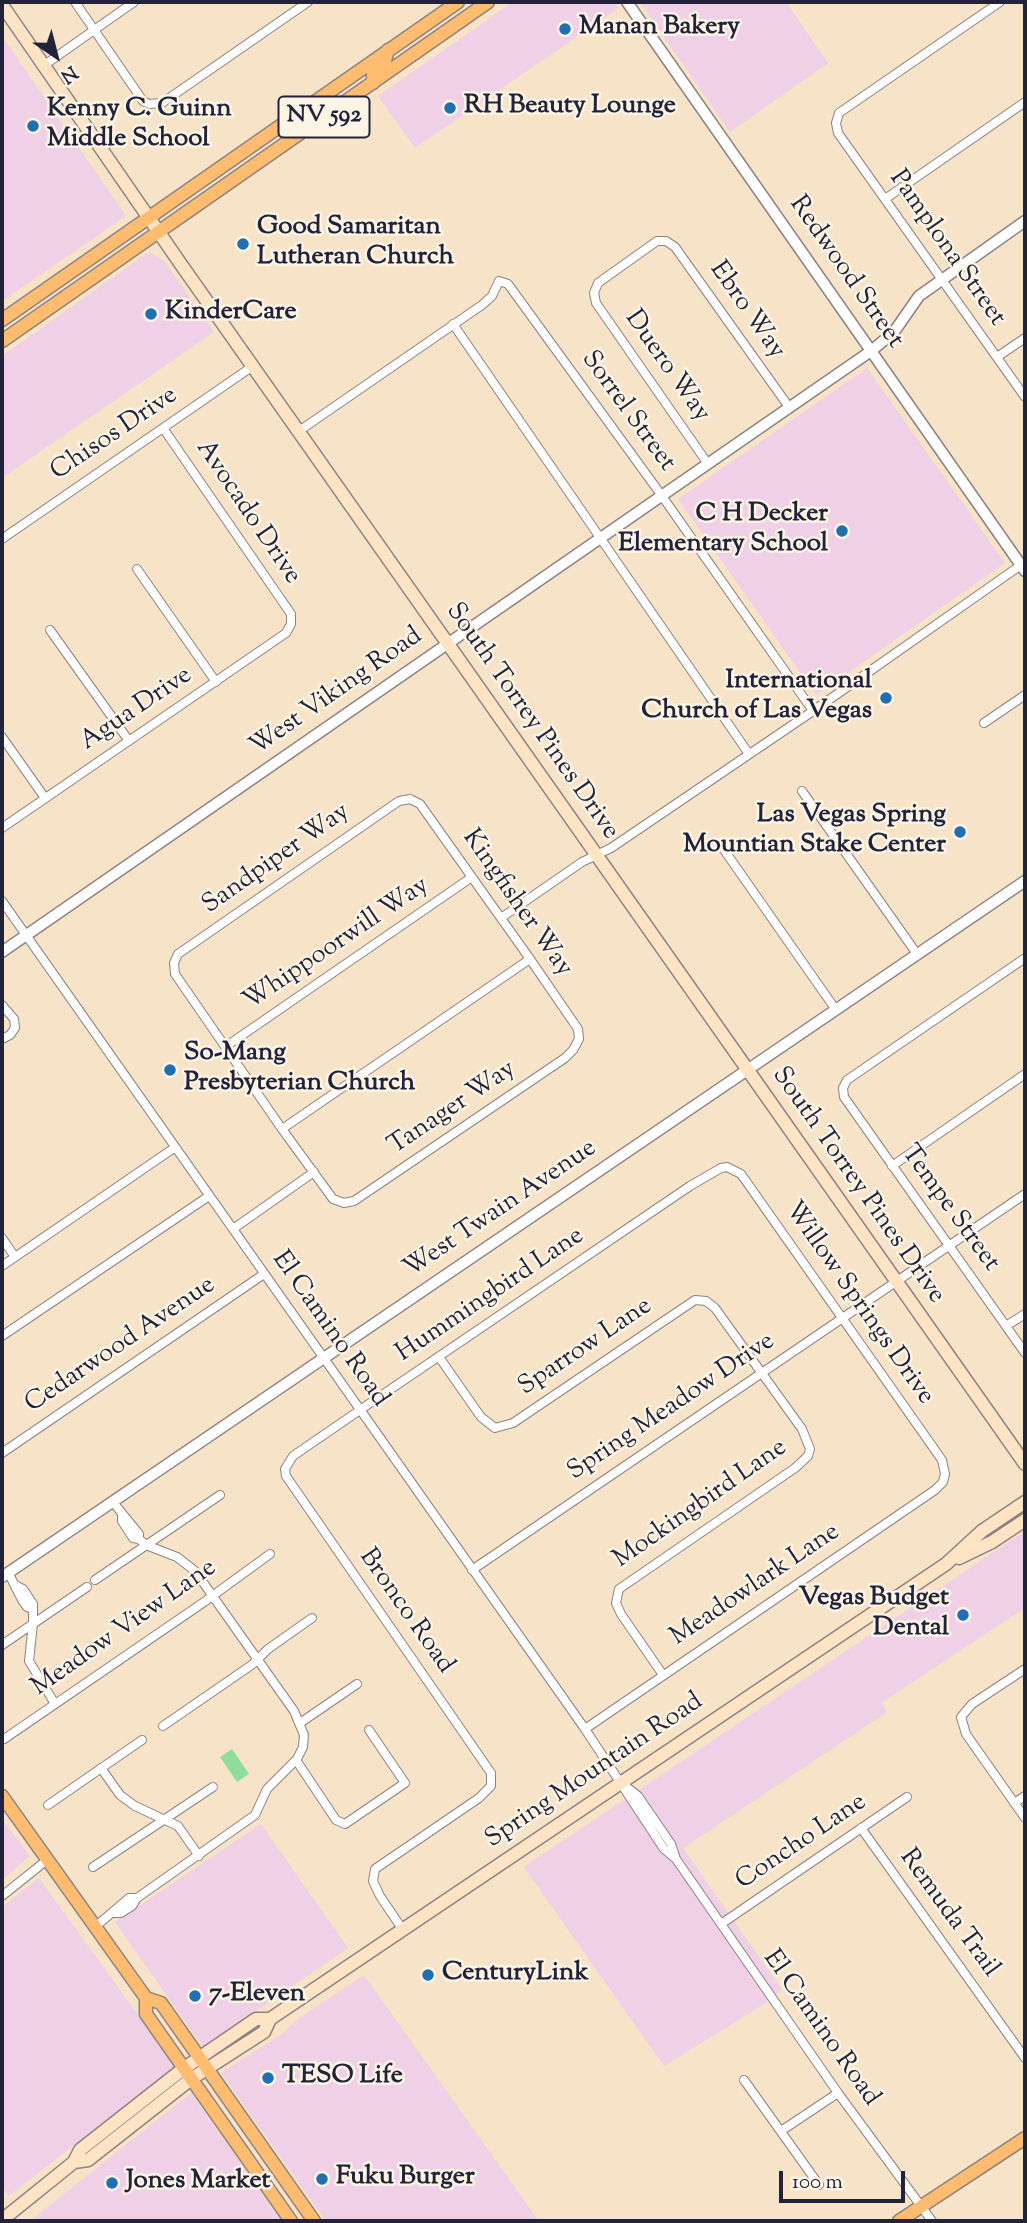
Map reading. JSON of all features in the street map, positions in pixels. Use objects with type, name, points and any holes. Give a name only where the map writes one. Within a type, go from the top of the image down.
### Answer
[{"type":"main road","name":"NV 592","points":[[2,320],[458,2]]},
{"type":"main road","name":"NV 592","points":[[2,341],[488,2]]},
{"type":"main road","name":"South Torrey Pines Drive","points":[[2,6],[1025,1464]]},
{"type":"main road","points":[[373,83],[373,74],[384,64],[388,50]]},
{"type":"main road","points":[[301,132],[321,109],[356,84],[359,80],[357,73]]},
{"type":"main road","name":"Spring Mountain Road","points":[[946,1564],[982,1531],[1025,1502]]},
{"type":"main road","name":"Spring Mountain Road","points":[[187,2074],[208,2070],[264,2032],[270,2019],[946,1564],[992,1542],[1025,1520]]},
{"type":"main road","points":[[2,1796],[146,1998],[146,2014],[291,2221]]},
{"type":"main road","points":[[146,1998],[161,2003],[314,2221]]},
{"type":"main road","name":"Spring Mountain Road","points":[[4,2218],[74,2162],[88,2160],[187,2074],[199,2058],[256,2019],[270,2019]]},
{"type":"main road","points":[[899,2221],[1025,2138]]},
{"type":"street","points":[[75,2],[143,101],[149,104],[162,103],[308,2]]},
{"type":"street","points":[[43,66],[134,2]]},
{"type":"street","name":"Redwood Street","points":[[627,2],[1023,568]]},
{"type":"street","name":"Pamplona Street","points":[[1000,2],[839,113],[835,123],[838,133],[1025,397]]},
{"type":"street","points":[[885,200],[1025,103]]},
{"type":"street","name":"West Viking Road","points":[[2,952],[872,351],[894,332],[919,296],[1025,221]]},
{"type":"street","name":"Duero Way","points":[[666,241],[657,241],[598,283],[594,293],[596,303],[708,464]]},
{"type":"street","name":"Ebro Way","points":[[666,241],[675,247],[789,407]]},
{"type":"street","name":"Sorrel Street","points":[[453,324],[492,296],[499,281],[508,284],[515,291],[813,711]]},
{"type":"street","points":[[299,431],[453,324],[749,754]]},
{"type":"street","points":[[997,357],[1025,338]]},
{"type":"street","name":"Chisos Drive","points":[[2,539],[253,366]]},
{"type":"street","name":"Avocado Drive","points":[[163,428],[291,614],[291,624]]},
{"type":"street","points":[[501,918],[582,862],[611,848],[1023,568]]},
{"type":"street","points":[[137,569],[216,681]]},
{"type":"street","name":"Agua Drive","points":[[2,828],[286,634],[291,624]]},
{"type":"street","points":[[50,629],[129,741]]},
{"type":"street","points":[[984,723],[1025,695]]},
{"type":"street","points":[[2,737],[45,798]]},
{"type":"street","points":[[802,791],[917,954]]},
{"type":"street","name":"Kingfisher Way","points":[[410,799],[420,804],[501,918],[578,1028],[579,1040]]},
{"type":"street","name":"Sandpiper Way","points":[[225,1047],[175,974],[174,963],[178,954],[399,801],[410,799]]},
{"type":"street","points":[[722,847],[836,1010]]},
{"type":"street","name":"Whippoorwill Way","points":[[225,1047],[472,877]]},
{"type":"street","name":"West Twain Avenue","points":[[5,1575],[1025,881]]},
{"type":"street","name":"El Camino Road","points":[[2,901],[621,1783],[638,1796],[671,1844],[676,1859],[838,2093],[932,2221]]},
{"type":"street","name":"Tempe Street","points":[[1025,958],[847,1080],[843,1088],[844,1097],[1025,1353]]},
{"type":"street","points":[[282,1129],[530,960]]},
{"type":"street","points":[[2,1005],[14,1019],[15,1028],[10,1035],[2,1039]]},
{"type":"street","name":"Tanager Way","points":[[314,1172],[333,1199],[344,1203],[354,1201],[554,1065],[573,1050],[579,1040]]},
{"type":"street","points":[[225,1047],[314,1172],[233,1229]]},
{"type":"street","points":[[892,1166],[1025,1074]]},
{"type":"street","points":[[2,1266],[174,1148]]},
{"type":"street","name":"Willow Springs Drive","points":[[727,1167],[741,1174],[942,1460],[945,1474]]},
{"type":"street","name":"Hummingbird Lane","points":[[285,1469],[293,1455],[690,1186],[727,1167]]},
{"type":"street","name":"Spring Meadow Drive","points":[[472,1570],[1025,1194]]},
{"type":"street","points":[[2,1336],[209,1196]]},
{"type":"street","points":[[2,1238],[15,1257]]},
{"type":"street","name":"Cedarwood Avenue","points":[[2,1453],[264,1274]]},
{"type":"street","name":"Sparrow Lane","points":[[439,1356],[481,1417],[495,1428],[513,1423],[695,1300],[706,1301],[715,1308],[761,1372]]},
{"type":"street","points":[[1006,1326],[1025,1314]]},
{"type":"street","name":"Mockingbird Lane","points":[[663,1675],[621,1614],[616,1603],[619,1589],[795,1468],[808,1456],[810,1449],[802,1429],[761,1372]]},
{"type":"street","name":"Bronco Road","points":[[285,1469],[286,1476],[330,1542],[484,1759],[492,1780],[491,1786],[479,1798],[375,1870],[373,1881],[376,1889],[403,1930]]},
{"type":"street","name":"Meadowlark Lane","points":[[584,1729],[935,1490],[943,1482],[945,1474]]},
{"type":"street","points":[[95,1580],[142,1542],[220,1495]]},
{"type":"street","points":[[95,1927],[129,1898],[137,1898],[255,1815],[267,1789],[296,1760],[303,1747],[304,1735],[300,1723],[259,1658],[195,1571],[177,1557],[133,1538],[112,1501]]},
{"type":"street","name":"Meadow View Lane","points":[[4,1739],[270,1554]]},
{"type":"street","points":[[5,1575],[17,1586],[27,1607],[33,1609],[29,1661],[55,1704]]},
{"type":"street","points":[[2,1645],[86,1587]]},
{"type":"street","points":[[163,1726],[312,1618]]},
{"type":"street","points":[[1025,1669],[972,1704],[961,1717],[966,1734],[1025,1818]]},
{"type":"street","points":[[300,1723],[357,1684]]},
{"type":"street","points":[[296,1760],[336,1820],[345,1824],[405,1783],[369,1730]]},
{"type":"street","points":[[48,1805],[142,1740]]},
{"type":"street","points":[[101,1768],[120,1795],[135,1806],[178,1826],[199,1856]]},
{"type":"street","points":[[93,1867],[213,1787]]},
{"type":"street","points":[[1014,1803],[1025,1796]]},
{"type":"street","name":"Concho Lane","points":[[721,1924],[907,1797]]},
{"type":"street","name":"Remuda Trail","points":[[861,1828],[1025,2058]]},
{"type":"street","points":[[2,1896],[47,1860]]},
{"type":"street","points":[[744,2080],[819,2185]]},
{"type":"street","points":[[781,2131],[838,2093]]},
{"type":"shaded area","points":[[513,2],[614,2],[619,8],[415,148],[378,96]]},
{"type":"shaded area","points":[[640,2],[786,2],[828,63],[730,132]]},
{"type":"shaded area","name":"Kenny C. Guinn Middle School","points":[[2,36],[126,216],[2,301]]},
{"type":"shaded area","points":[[152,253],[165,262],[214,332],[2,478],[2,356],[146,254]]},
{"type":"shaded area","name":"C H Decker Elementary School","points":[[867,368],[1005,563],[816,695],[678,499]]},
{"type":"shaded area","points":[[1025,1531],[1025,1608],[881,1703],[887,1712],[683,1848],[782,1990],[766,2003],[664,2066],[524,1867]]},
{"type":"shaded area","points":[[2,1819],[30,1856],[2,1880]]},
{"type":"shaded area","points":[[261,1824],[348,1948],[203,2047],[115,1922]]},
{"type":"shaded area","points":[[39,1878],[175,2066],[9,2196],[2,2187],[2,1907]]},
{"type":"shaded area","points":[[364,1975],[539,2221],[326,2221],[221,2073],[282,2034],[298,2019]]},
{"type":"shaded area","points":[[191,2093],[281,2221],[30,2221]]},
{"type":"green space","points":[[232,1749],[249,1774],[237,1782],[220,1757]]},
{"type":"place","name":"Manan Bakery","points":[[565,29]]},
{"type":"place","name":"RH Beauty Lounge","points":[[450,108]]},
{"type":"place","name":"Kenny C. Guinn Middle School","points":[[33,126]]},
{"type":"place","name":"Good Samaritan Lutheran Church","points":[[243,244]]},
{"type":"place","name":"KinderCare","points":[[151,314]]},
{"type":"place","name":"C H Decker Elementary School","points":[[842,531]]},
{"type":"place","name":"International Church of Las Vegas","points":[[886,698]]},
{"type":"place","name":"Las Vegas Spring Mountian Stake Center","points":[[960,832]]},
{"type":"place","name":"So-Mang Presbyterian Church","points":[[170,1070]]},
{"type":"place","name":"Vegas Budget Dental","points":[[963,1615]]},
{"type":"place","name":"CenturyLink","points":[[428,1975]]},
{"type":"place","name":"7-Eleven","points":[[195,1996]]},
{"type":"place","name":"TESO Life","points":[[268,2078]]},
{"type":"place","name":"Fuku Burger","points":[[322,2179]]},
{"type":"place","name":"Jones Market","points":[[112,2183]]}]
